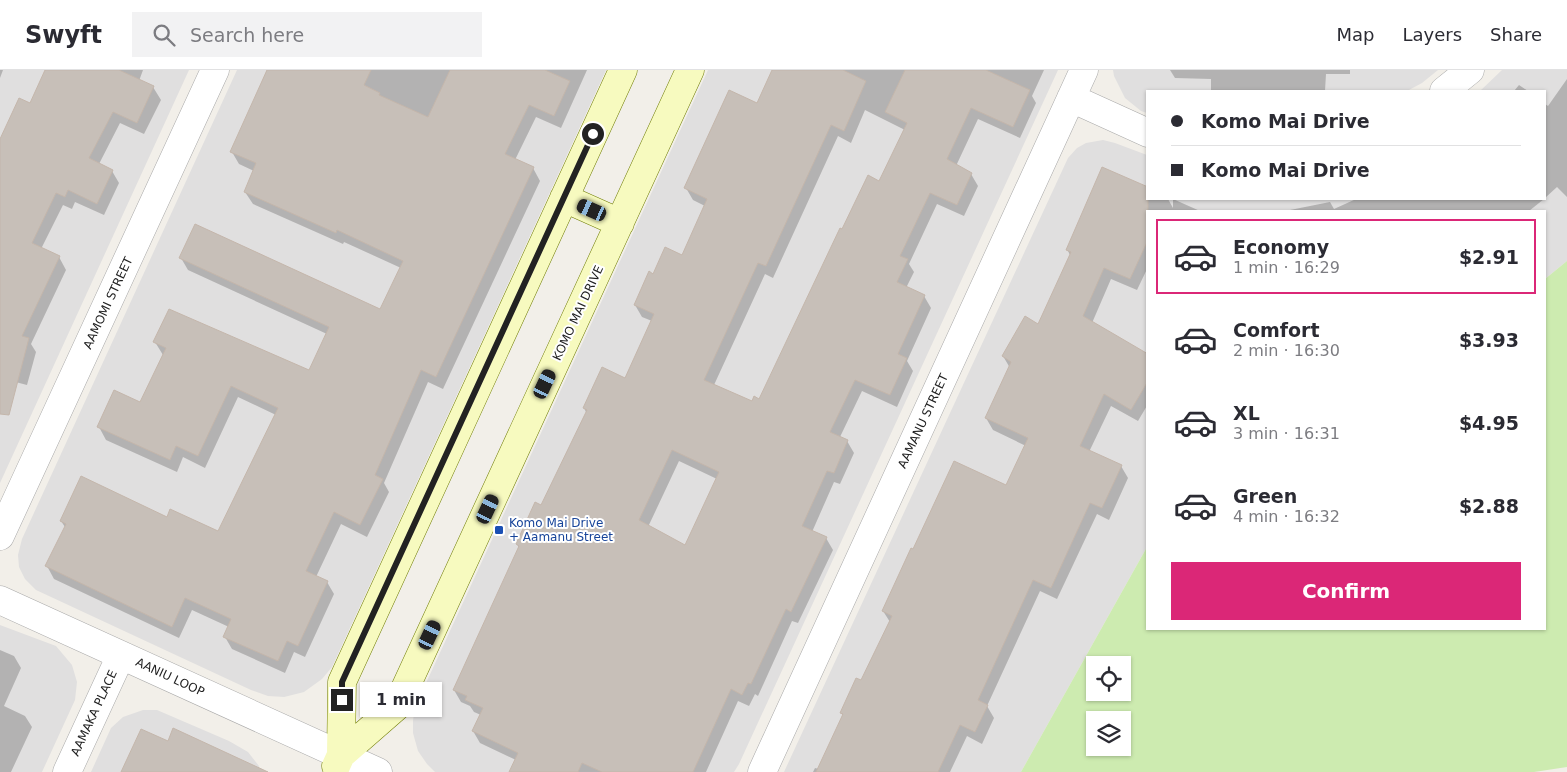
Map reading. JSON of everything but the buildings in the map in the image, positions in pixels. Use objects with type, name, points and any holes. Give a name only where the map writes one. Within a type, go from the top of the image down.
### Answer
[{"type":"main road","points":[[337,763],[342,682],[623,70]]},
{"type":"main road","name":"KOMO MAI DRIVE","points":[[337,763],[397,706],[690,70]]},
{"type":"main road","points":[[564,198],[620,222]]},
{"type":"street","name":"AAMOMI STREET","points":[[0,536],[215,70]]},
{"type":"street","name":"AAMANU STREET","points":[[762,772],[1084,70]]},
{"type":"street","points":[[1445,90],[1470,70]]},
{"type":"street","points":[[1071,98],[1146,132]]},
{"type":"street","name":"AANIU LOOP","points":[[0,600],[121,655],[337,763]]},
{"type":"street","name":"AAMAKA PLACE","points":[[67,772],[121,655]]},
{"type":"street","points":[[337,763],[378,772]]},
{"type":"shaded area","points":[[0,70],[189,70],[0,483]]},
{"type":"shaded area","points":[[237,70],[606,70],[332,667],[322,679],[304,692],[284,697],[268,696],[251,690],[36,590],[25,579],[19,567],[18,555],[22,539]]},
{"type":"shaded area","points":[[708,70],[1058,70],[734,772],[435,772],[418,751],[413,733],[415,707]]},
{"type":"shaded area","points":[[1113,70],[1438,70],[1422,83],[1409,90],[1146,90],[1146,113],[1125,98]]},
{"type":"shaded area","points":[[1502,70],[1567,70],[1567,261],[1546,278],[1546,210],[1146,210],[1146,549],[1021,772],[784,772],[1068,158],[1077,148],[1086,143],[1103,140],[1146,155],[1146,200],[1546,200],[1546,90],[1481,90]]},
{"type":"shaded area","points":[[0,625],[56,646],[72,665],[77,682],[75,700],[42,772],[0,772]]},
{"type":"shaded area","points":[[143,710],[157,710],[229,741],[248,752],[259,766],[260,772],[91,772],[111,728],[123,717]]},
{"type":"green space","points":[[1567,261],[1567,767],[1534,772],[1021,772],[1146,549],[1146,630],[1546,630],[1546,278]]},
{"type":"place","name":"Komo Mai Drive + Aamanu Street","points":[[499,530]]},
{"type":"route","points":[[342,700],[342,682],[593,134]]}]
